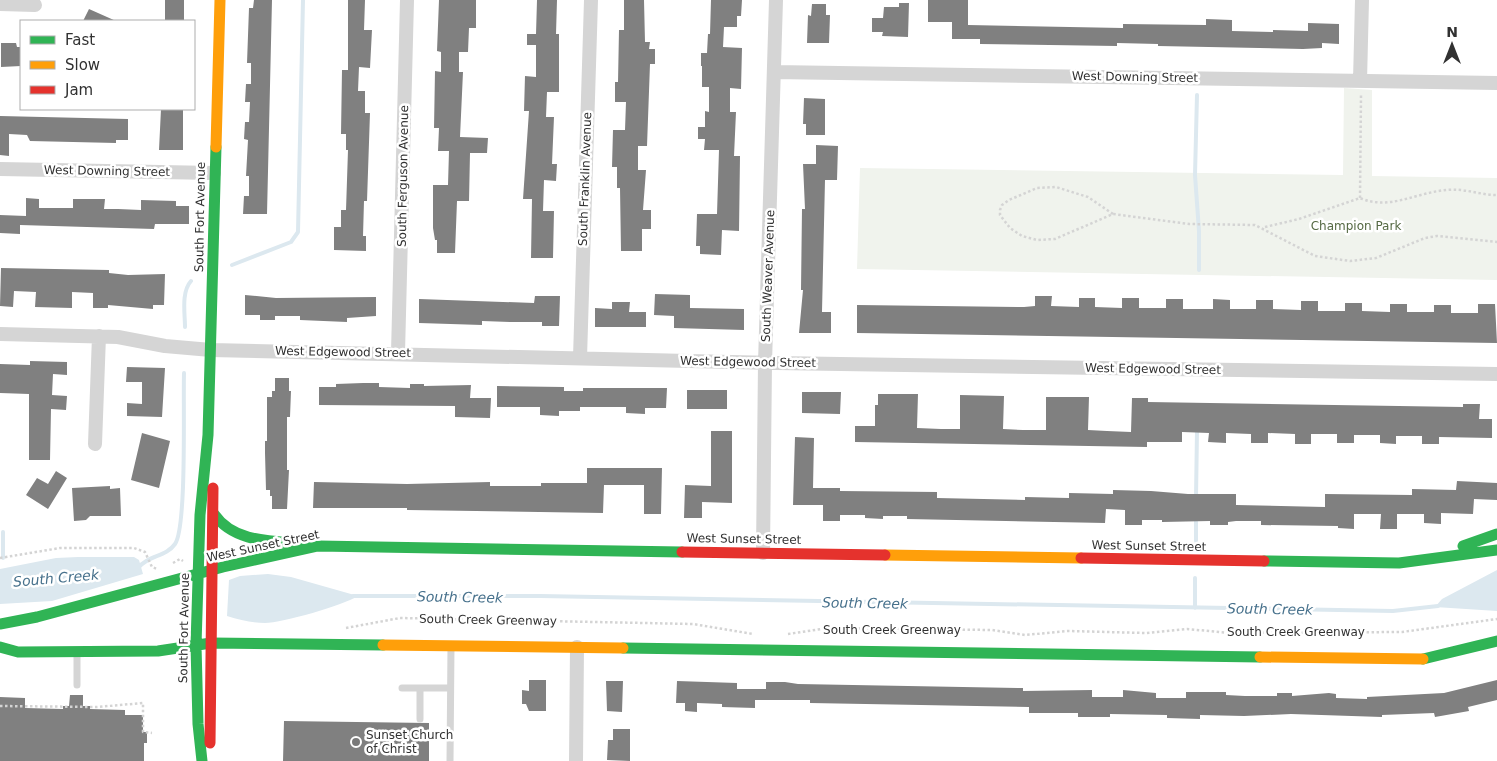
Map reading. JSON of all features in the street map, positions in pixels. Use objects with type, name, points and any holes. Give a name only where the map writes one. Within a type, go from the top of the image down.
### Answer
[{"type":"main road","name":"South Fort Avenue","points":[[202,761],[198,724],[196,645],[203,475],[208,435],[220,0]]},
{"type":"main road","name":"South Fort Avenue","points":[[208,435],[214,514],[208,761]]},
{"type":"main road","points":[[214,514],[222,527],[240,535],[318,546]]},
{"type":"main road","points":[[1399,563],[1479,542],[1497,534]]},
{"type":"main road","name":"West Sunset Street","points":[[0,624],[37,618],[213,570],[318,546],[1399,563],[1497,550]]},
{"type":"main road","points":[[0,647],[18,652],[158,651],[211,643],[1423,659],[1497,640]]},
{"type":"street","name":"South Ferguson Avenue","points":[[398,353],[407,0]]},
{"type":"street","name":"South Franklin Avenue","points":[[580,358],[591,0]]},
{"type":"street","name":"South Weaver Avenue","points":[[763,553],[765,363],[776,0]]},
{"type":"street","points":[[1360,81],[1362,0]]},
{"type":"street","points":[[0,4],[35,5]]},
{"type":"street","name":"West Downing Street","points":[[774,72],[1497,83]]},
{"type":"street","name":"West Downing Street","points":[[0,169],[214,173]]},
{"type":"street","name":"West Edgewood Street","points":[[0,334],[99,336],[211,350],[765,363],[1497,374]]},
{"type":"street","points":[[95,444],[99,336]]},
{"type":"street","points":[[576,761],[578,647]]},
{"type":"lane","points":[[450,761],[451,646]]},
{"type":"lane","points":[[77,652],[78,686]]},
{"type":"lane","points":[[402,688],[450,688]]},
{"type":"lane","points":[[420,688],[420,719]]},
{"type":"path","points":[[1360,81],[1360,198]]},
{"type":"path","points":[[1113,214],[1055,239],[1036,240],[1022,236],[1010,228],[1000,216],[1000,210],[1002,205],[1009,200],[1037,188],[1056,187],[1088,197],[1113,214],[1189,224],[1255,225],[1315,256],[1350,261],[1376,258],[1419,240],[1437,236],[1497,242]]},
{"type":"path","points":[[1263,228],[1299,219],[1360,198],[1369,202],[1388,203],[1448,190],[1497,195]]},
{"type":"path","points":[[0,558],[60,548],[134,548],[145,552],[152,567]]},
{"type":"path","name":"South Creek Greenway","points":[[340,629],[400,618],[693,624],[762,635]]},
{"type":"path","name":"South Creek Greenway","points":[[786,634],[828,628],[992,630],[1025,634],[1068,631],[1146,633],[1187,629],[1237,633],[1402,632],[1497,619]]},
{"type":"path","points":[[0,706],[97,707],[143,702],[143,732],[152,733]]},
{"type":"green space","name":"Champion Park","points":[[1344,88],[1372,90],[1372,176],[1497,178],[1497,280],[857,269],[860,168],[1343,175]]},
{"type":"water","points":[[134,557],[139,560],[143,574],[52,601],[0,604],[0,569],[56,558]]},
{"type":"water","points":[[1497,570],[1497,611],[1435,607],[1442,599]]},
{"type":"water","points":[[268,574],[291,577],[358,596],[298,617],[273,622],[251,622],[227,616],[229,580],[240,576]]},
{"type":"building","points":[[165,0],[184,0],[184,20],[165,20]]},
{"type":"building","points":[[254,0],[272,0],[267,214],[243,214],[244,196],[249,196],[249,176],[246,176],[248,140],[244,139],[245,122],[249,122],[250,102],[245,102],[246,84],[251,84],[251,63],[247,63],[249,8],[253,8]]},
{"type":"building","points":[[348,0],[365,0],[364,30],[372,30],[370,68],[359,67],[358,91],[365,91],[365,113],[370,113],[367,201],[364,201],[363,236],[366,236],[366,251],[334,250],[334,227],[341,227],[341,210],[346,210],[348,150],[346,150],[346,134],[341,134],[342,70],[348,70]]},
{"type":"building","points":[[439,0],[476,0],[476,28],[469,28],[468,52],[459,52],[459,72],[463,72],[460,137],[488,138],[487,153],[470,153],[469,201],[457,201],[455,253],[437,253],[437,240],[435,240],[433,228],[433,185],[448,185],[449,151],[438,151],[439,128],[434,128],[435,71],[441,72],[441,52],[437,51]]},
{"type":"building","points":[[537,0],[557,0],[556,34],[559,34],[559,92],[547,92],[546,117],[554,117],[552,164],[557,164],[556,181],[544,180],[543,211],[554,211],[553,258],[531,258],[532,199],[523,199],[529,111],[524,111],[525,76],[536,77],[536,45],[527,45],[527,34],[536,34]]},
{"type":"building","points":[[624,0],[644,0],[645,42],[650,42],[649,49],[655,49],[655,64],[650,64],[647,146],[638,146],[638,170],[646,170],[643,210],[651,210],[651,229],[642,229],[642,251],[621,251],[620,188],[617,188],[617,167],[612,167],[613,130],[625,130],[626,102],[615,102],[615,82],[618,82],[619,30],[624,30]]},
{"type":"building","points":[[711,0],[742,0],[741,16],[737,16],[737,27],[724,27],[723,47],[742,48],[741,89],[730,88],[730,112],[736,112],[734,156],[740,156],[739,231],[722,230],[721,255],[700,254],[700,246],[696,246],[697,214],[717,214],[719,150],[704,150],[705,139],[698,139],[698,127],[705,127],[705,111],[709,112],[709,87],[702,87],[701,53],[707,53],[708,34],[710,34]]},
{"type":"building","points":[[928,0],[968,0],[968,25],[1123,28],[1123,24],[1206,25],[1206,19],[1232,20],[1232,31],[1273,32],[1273,30],[1308,31],[1308,23],[1339,24],[1339,44],[1322,43],[1322,48],[1303,49],[1158,46],[1158,44],[1117,43],[1117,46],[980,44],[980,39],[952,39],[952,22],[928,22]]},
{"type":"building","points":[[899,3],[909,3],[908,37],[882,36],[883,32],[872,32],[872,18],[883,18],[884,7],[899,7]]},
{"type":"building","points":[[812,4],[826,4],[826,15],[830,15],[829,43],[807,43],[808,15],[811,16]]},
{"type":"building","points":[[89,9],[114,20],[84,20]]},
{"type":"building","points":[[1,43],[16,43],[17,47],[20,47],[20,66],[1,67]]},
{"type":"building","points":[[804,98],[825,99],[825,135],[806,135],[806,124],[803,124]]},
{"type":"building","points":[[161,110],[183,110],[183,150],[159,150]]},
{"type":"building","points":[[0,116],[128,119],[128,140],[116,140],[116,143],[30,141],[27,135],[9,134],[9,156],[0,155]]},
{"type":"building","points":[[816,145],[838,146],[837,180],[825,180],[822,312],[831,312],[831,333],[799,333],[803,290],[801,290],[802,209],[805,209],[803,164],[816,164]]},
{"type":"building","points":[[26,198],[39,199],[39,208],[73,208],[73,199],[105,199],[104,209],[141,210],[141,200],[176,201],[176,206],[189,206],[189,224],[155,224],[154,229],[20,225],[20,234],[0,233],[0,215],[26,216]]},
{"type":"building","points":[[1,268],[109,270],[109,273],[128,275],[165,274],[164,305],[153,305],[153,309],[108,305],[108,308],[93,308],[93,293],[72,292],[72,308],[35,307],[36,292],[14,291],[13,307],[0,306]]},
{"type":"building","points":[[655,294],[690,295],[690,308],[744,309],[744,330],[674,328],[674,316],[654,315]]},
{"type":"building","points":[[245,295],[276,298],[376,297],[376,316],[347,318],[347,322],[300,320],[300,316],[275,316],[275,320],[260,320],[260,315],[245,315]]},
{"type":"building","points":[[535,296],[560,296],[559,326],[542,326],[542,322],[482,321],[482,325],[419,323],[419,299],[534,303]]},
{"type":"building","points":[[1035,296],[1052,296],[1051,306],[1079,307],[1079,298],[1095,298],[1095,307],[1122,308],[1122,298],[1139,298],[1139,308],[1166,308],[1166,299],[1183,299],[1183,309],[1213,309],[1213,299],[1230,300],[1230,309],[1256,309],[1256,300],[1273,300],[1273,309],[1301,310],[1301,301],[1318,301],[1318,311],[1345,311],[1345,303],[1362,303],[1362,311],[1390,312],[1390,304],[1407,304],[1407,312],[1434,312],[1434,305],[1451,305],[1451,313],[1478,313],[1478,304],[1495,304],[1497,343],[857,333],[857,305],[1024,307],[1035,306]]},
{"type":"building","points":[[612,302],[630,302],[629,312],[646,312],[646,327],[595,327],[595,308],[612,309]]},
{"type":"building","points":[[30,361],[67,362],[67,375],[53,374],[52,395],[67,396],[66,410],[51,409],[50,460],[29,460],[29,394],[0,393],[0,364],[30,365]]},
{"type":"building","points":[[127,367],[165,368],[162,417],[127,416],[127,403],[142,404],[142,382],[126,382]]},
{"type":"building","points":[[275,378],[289,378],[289,391],[291,391],[290,417],[287,417],[287,470],[289,470],[287,509],[272,509],[272,496],[270,496],[270,490],[266,490],[265,441],[267,441],[267,397],[272,397],[272,391],[275,391]]},
{"type":"building","points":[[379,383],[379,387],[410,388],[410,384],[424,384],[424,386],[471,385],[470,398],[491,398],[490,418],[455,417],[455,406],[319,405],[319,387],[336,387],[336,384]]},
{"type":"building","points":[[497,386],[564,387],[564,391],[583,391],[583,388],[667,388],[666,408],[645,408],[645,414],[626,413],[626,407],[580,407],[580,411],[559,411],[559,416],[540,415],[540,407],[497,407]]},
{"type":"building","points":[[687,390],[727,390],[727,409],[687,409]]},
{"type":"building","points":[[802,392],[841,392],[840,414],[802,413]]},
{"type":"building","points":[[878,394],[918,394],[917,428],[941,429],[960,429],[960,395],[1004,396],[1003,429],[1023,430],[1046,430],[1046,397],[1089,397],[1088,430],[1131,432],[1132,398],[1148,398],[1148,402],[1463,407],[1463,404],[1480,404],[1479,419],[1492,419],[1492,438],[1439,437],[1439,444],[1422,444],[1422,436],[1396,436],[1396,444],[1380,443],[1380,435],[1354,435],[1354,443],[1337,443],[1337,434],[1311,434],[1311,444],[1295,444],[1295,434],[1268,433],[1268,443],[1251,443],[1251,434],[1226,433],[1226,443],[1208,442],[1209,433],[1182,432],[1182,442],[1147,442],[1147,447],[855,442],[855,426],[875,426],[875,405],[878,405]]},
{"type":"building","points":[[711,431],[732,431],[732,503],[702,502],[702,518],[684,518],[685,485],[711,486]]},
{"type":"building","points":[[142,433],[170,441],[159,488],[131,480]]},
{"type":"building","points":[[795,437],[814,438],[813,488],[840,488],[840,491],[937,492],[937,498],[1025,500],[1025,497],[1069,498],[1069,493],[1113,494],[1113,490],[1151,491],[1188,494],[1236,494],[1236,505],[1325,507],[1325,494],[1412,495],[1412,489],[1456,490],[1457,481],[1497,483],[1497,500],[1474,499],[1473,514],[1441,513],[1441,524],[1424,523],[1424,514],[1397,514],[1397,529],[1380,529],[1381,514],[1354,514],[1354,529],[1338,528],[1338,526],[1261,525],[1261,521],[1236,521],[1228,522],[1228,525],[1210,525],[1210,521],[1162,522],[1162,520],[1142,520],[1142,525],[1125,525],[1125,510],[1106,509],[1105,523],[907,519],[907,516],[883,516],[883,519],[865,518],[865,515],[840,515],[840,521],[823,521],[823,505],[793,505]]},
{"type":"building","points":[[587,468],[662,468],[661,514],[644,514],[644,485],[604,485],[603,513],[407,510],[407,508],[313,508],[314,482],[407,484],[490,482],[490,486],[541,486],[541,483],[587,483]]},
{"type":"building","points":[[56,471],[67,478],[48,509],[26,495],[37,478],[48,484]]},
{"type":"building","points":[[110,486],[110,489],[120,488],[121,516],[90,516],[86,520],[74,521],[72,488]]},
{"type":"building","points":[[529,680],[546,680],[546,711],[529,711],[526,704],[522,704],[522,690],[529,691]]},
{"type":"building","points":[[1497,680],[1497,700],[1468,707],[1469,711],[1435,717],[1434,713],[1382,715],[1382,717],[1291,714],[1200,715],[1200,719],[1167,718],[1167,715],[1110,714],[1110,717],[1078,717],[1078,713],[1029,713],[1029,707],[810,703],[810,700],[755,700],[755,708],[722,707],[722,704],[697,703],[697,712],[685,711],[685,703],[676,703],[677,681],[737,683],[737,689],[766,689],[766,682],[785,682],[798,684],[1023,688],[1023,691],[1092,690],[1092,697],[1123,697],[1123,690],[1156,693],[1156,698],[1186,698],[1186,692],[1226,692],[1226,695],[1245,696],[1277,696],[1277,693],[1292,693],[1292,696],[1329,693],[1336,694],[1336,698],[1367,699],[1367,697],[1444,693]]},
{"type":"building","points":[[606,681],[623,681],[622,712],[607,711]]},
{"type":"building","points":[[70,695],[83,695],[83,706],[90,706],[90,709],[125,710],[125,715],[143,715],[143,732],[147,732],[147,743],[144,743],[144,761],[0,761],[0,697],[25,698],[25,708],[63,709],[63,706],[69,706]]},
{"type":"building","name":"Sunset Church of Christ","points":[[284,721],[429,723],[429,761],[283,761]]},
{"type":"building","points":[[613,729],[630,729],[630,761],[607,760],[608,740],[613,740]]},
{"type":"waterway","points":[[232,265],[291,242],[298,232],[303,0]]},
{"type":"waterway","points":[[1197,95],[1195,175],[1199,231],[1199,270]]},
{"type":"waterway","points":[[185,327],[185,297],[191,281]]},
{"type":"waterway","points":[[138,568],[171,548],[175,544],[179,533],[184,463],[184,373]]},
{"type":"waterway","points":[[1196,498],[1197,430]]},
{"type":"waterway","points":[[1196,517],[1196,541]]},
{"type":"waterway","points":[[3,532],[3,558]]},
{"type":"waterway","points":[[1195,578],[1195,608]]},
{"type":"waterway","name":"South Creek","points":[[353,596],[540,596],[1393,611],[1438,606]]},
{"type":"traffic: fast","points":[[202,761],[198,724],[196,645],[200,515],[208,435],[216,147]]},
{"type":"traffic: fast","points":[[214,514],[222,523],[243,535],[267,541],[304,544]]},
{"type":"traffic: fast","points":[[1463,546],[1497,534]]},
{"type":"traffic: fast","points":[[0,624],[37,617],[223,567],[318,546],[682,552]]},
{"type":"traffic: fast","points":[[1264,561],[1399,563],[1497,550]]},
{"type":"traffic: fast","points":[[1423,659],[1497,641]]},
{"type":"traffic: fast","points":[[0,647],[18,652],[158,651],[211,643],[383,645]]},
{"type":"traffic: fast","points":[[623,648],[1260,657]]},
{"type":"traffic: slow","points":[[216,147],[220,0]]},
{"type":"traffic: slow","points":[[885,555],[1081,558]]},
{"type":"traffic: slow","points":[[383,645],[623,648]]},
{"type":"traffic: slow","points":[[1260,657],[1423,659]]},
{"type":"traffic: jam","points":[[210,743],[213,488]]},
{"type":"traffic: jam","points":[[682,552],[885,555]]},
{"type":"traffic: jam","points":[[1081,558],[1264,561]]},
{"type":"place","name":"Sunset Church of Christ","points":[[356,742]]}]
